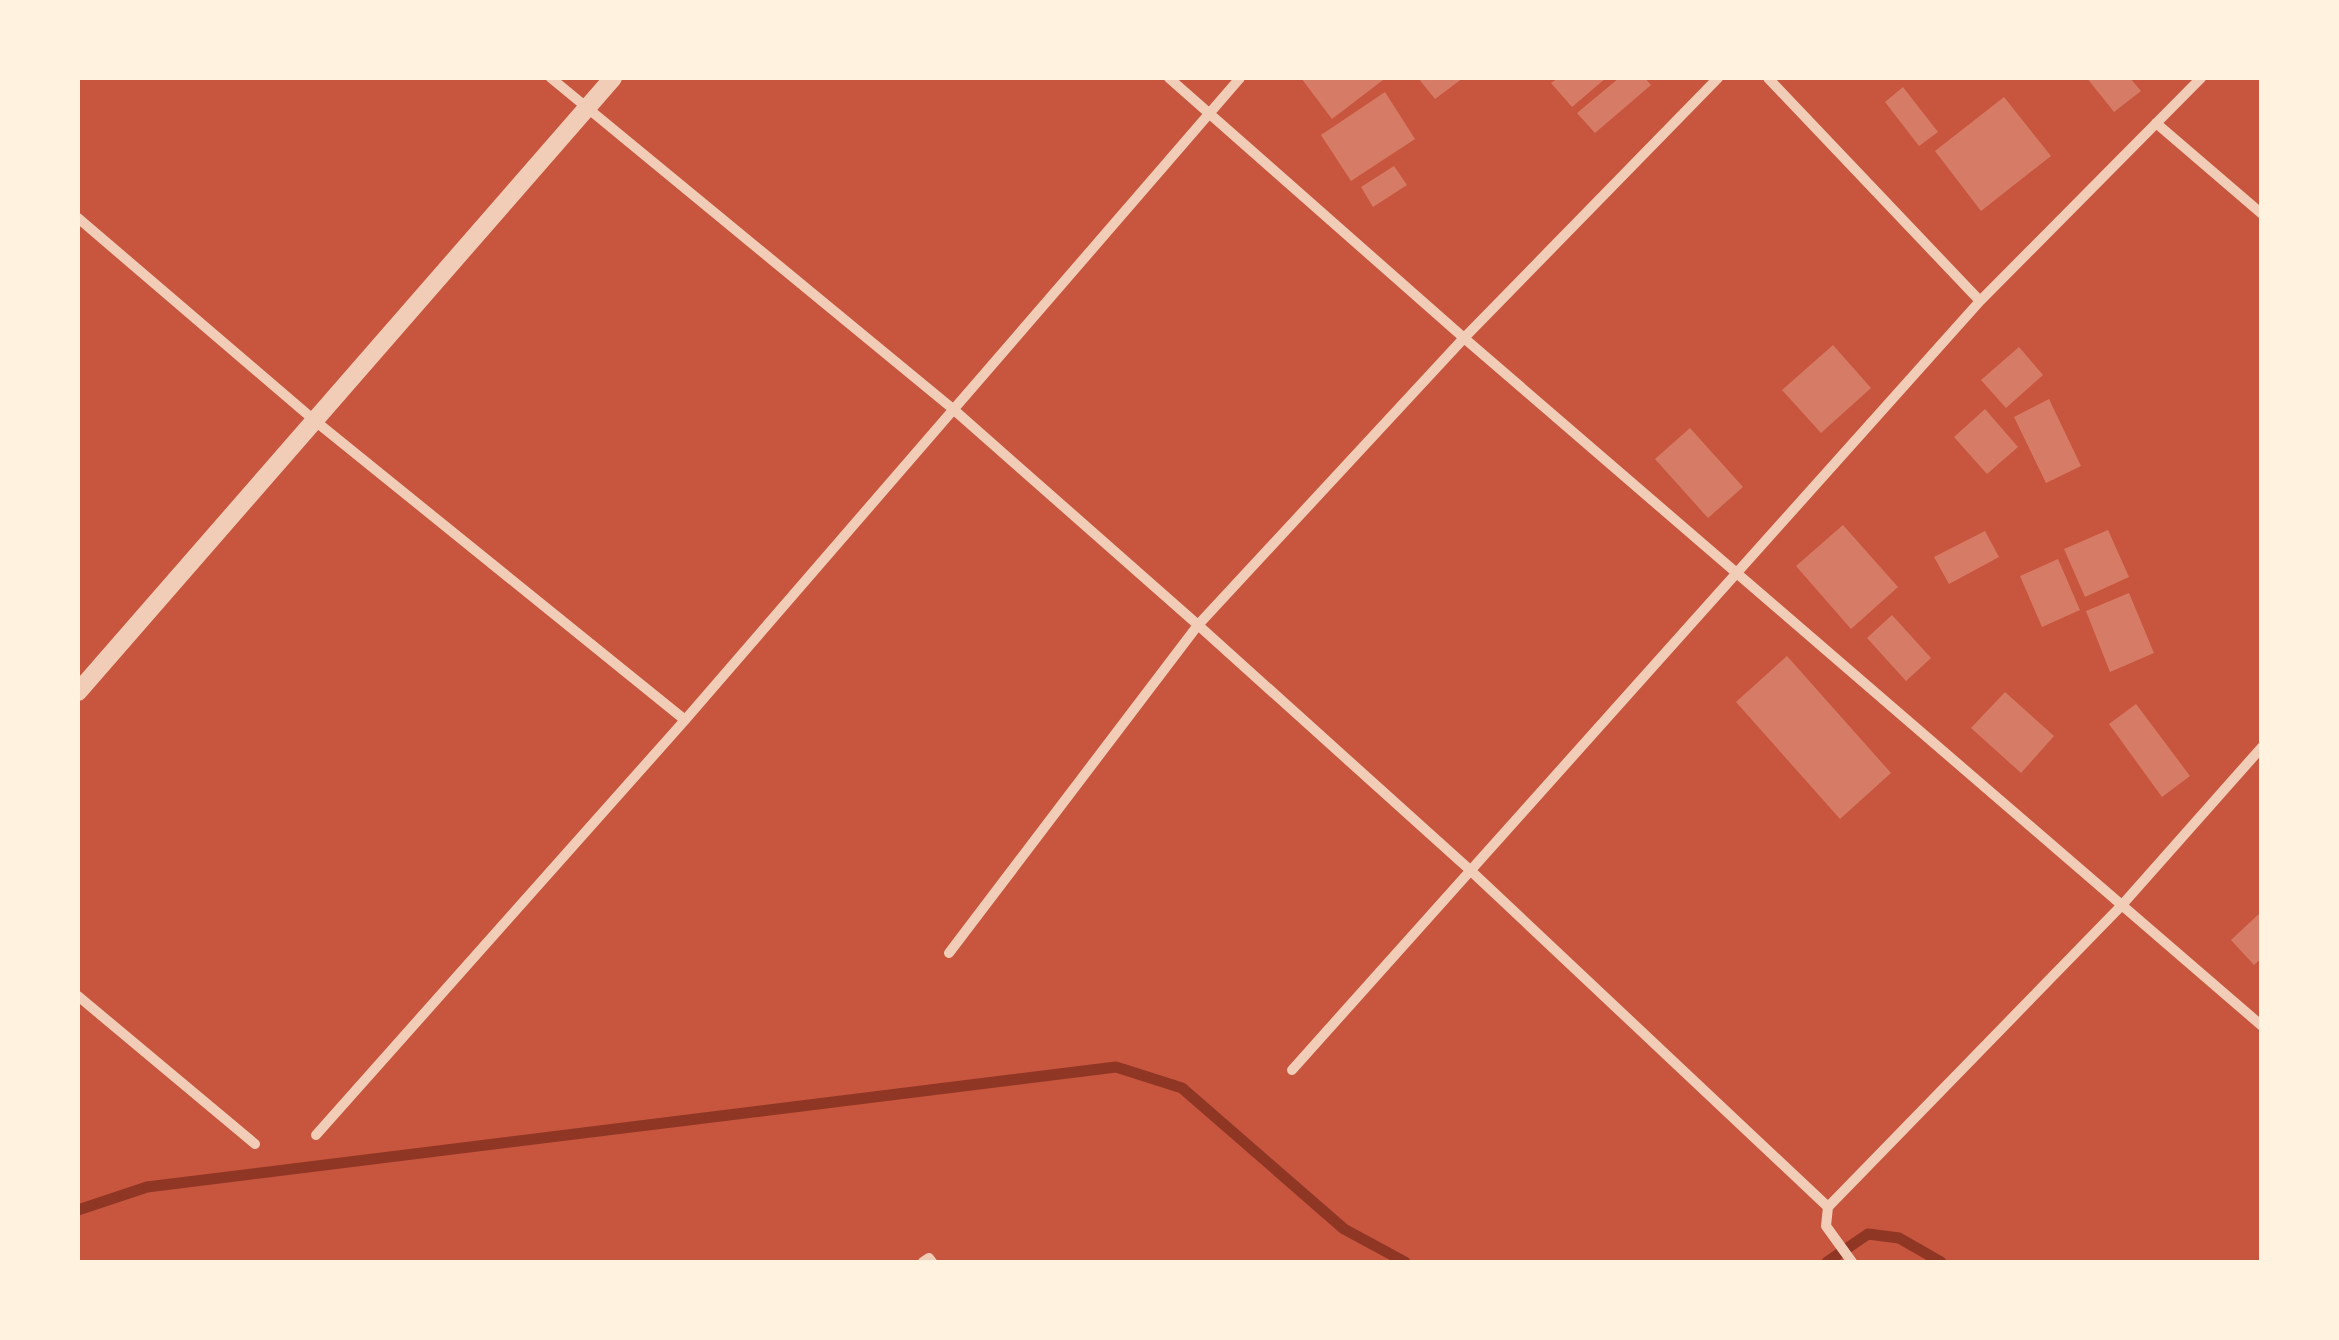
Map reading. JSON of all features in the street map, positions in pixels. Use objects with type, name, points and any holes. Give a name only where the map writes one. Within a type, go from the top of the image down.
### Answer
[{"type":"street","points":[[551,78],[954,409],[1470,870],[1828,1207]]},
{"type":"street","points":[[78,692],[613,78]]},
{"type":"street","points":[[1169,78],[1464,338],[2262,1026]]},
{"type":"street","points":[[316,1136],[685,720],[1240,78]]},
{"type":"street","points":[[949,953],[1198,625],[1464,338],[1718,78]]},
{"type":"street","points":[[1768,78],[1980,300]]},
{"type":"street","points":[[1292,1070],[1980,300],[2201,78]]},
{"type":"street","points":[[2156,123],[2262,214]]},
{"type":"street","points":[[78,218],[314,420],[685,720]]},
{"type":"street","points":[[1852,1262],[1826,1226],[1828,1207],[2122,905],[2262,747]]},
{"type":"street","points":[[78,996],[255,1144]]},
{"type":"street","points":[[923,1262],[929,1258],[932,1262]]},
{"type":"building","points":[[1301,78],[1382,78],[1383,80],[1332,119]]},
{"type":"building","points":[[1418,78],[1463,78],[1435,99]]},
{"type":"building","points":[[1558,78],[1606,78],[1572,107],[1551,83]]},
{"type":"building","points":[[1619,78],[1645,78],[1651,85],[1595,133],[1577,113]]},
{"type":"building","points":[[2087,78],[2130,78],[2141,91],[2114,112]]},
{"type":"building","points":[[1903,87],[1938,132],[1919,146],[1885,102]]},
{"type":"building","points":[[1385,92],[1415,139],[1351,181],[1321,135]]},
{"type":"building","points":[[2004,97],[2051,156],[1981,211],[1935,151]]},
{"type":"building","points":[[1394,166],[1407,185],[1373,207],[1361,187]]},
{"type":"building","points":[[1833,345],[1871,388],[1821,433],[1782,390]]},
{"type":"building","points":[[2019,347],[2043,375],[2006,408],[1981,380]]},
{"type":"building","points":[[2049,399],[2081,466],[2046,483],[2014,417]]},
{"type":"building","points":[[1985,409],[2018,447],[1987,474],[1954,437]]},
{"type":"building","points":[[1690,428],[1743,487],[1708,518],[1655,459]]},
{"type":"building","points":[[1843,525],[1898,587],[1851,629],[1796,566]]},
{"type":"building","points":[[2108,530],[2129,577],[2085,597],[2064,549]]},
{"type":"building","points":[[1985,531],[1999,557],[1949,584],[1934,557]]},
{"type":"building","points":[[2058,559],[2080,610],[2042,627],[2020,576]]},
{"type":"building","points":[[2129,593],[2154,653],[2110,672],[2086,611]]},
{"type":"building","points":[[1892,615],[1931,658],[1906,681],[1867,638]]},
{"type":"building","points":[[1787,656],[1891,773],[1840,819],[1736,702]]},
{"type":"building","points":[[2005,692],[2054,736],[2021,773],[1971,728]]},
{"type":"building","points":[[2136,704],[2190,776],[2162,797],[2109,724]]},
{"type":"building","points":[[2262,911],[2262,958],[2254,965],[2231,940]]},
{"type":"waterway","points":[[78,1210],[147,1187],[1116,1067],[1182,1088],[1344,1229],[1405,1262]]},
{"type":"waterway","points":[[1827,1262],[1868,1234],[1899,1238],[1941,1262]]}]
